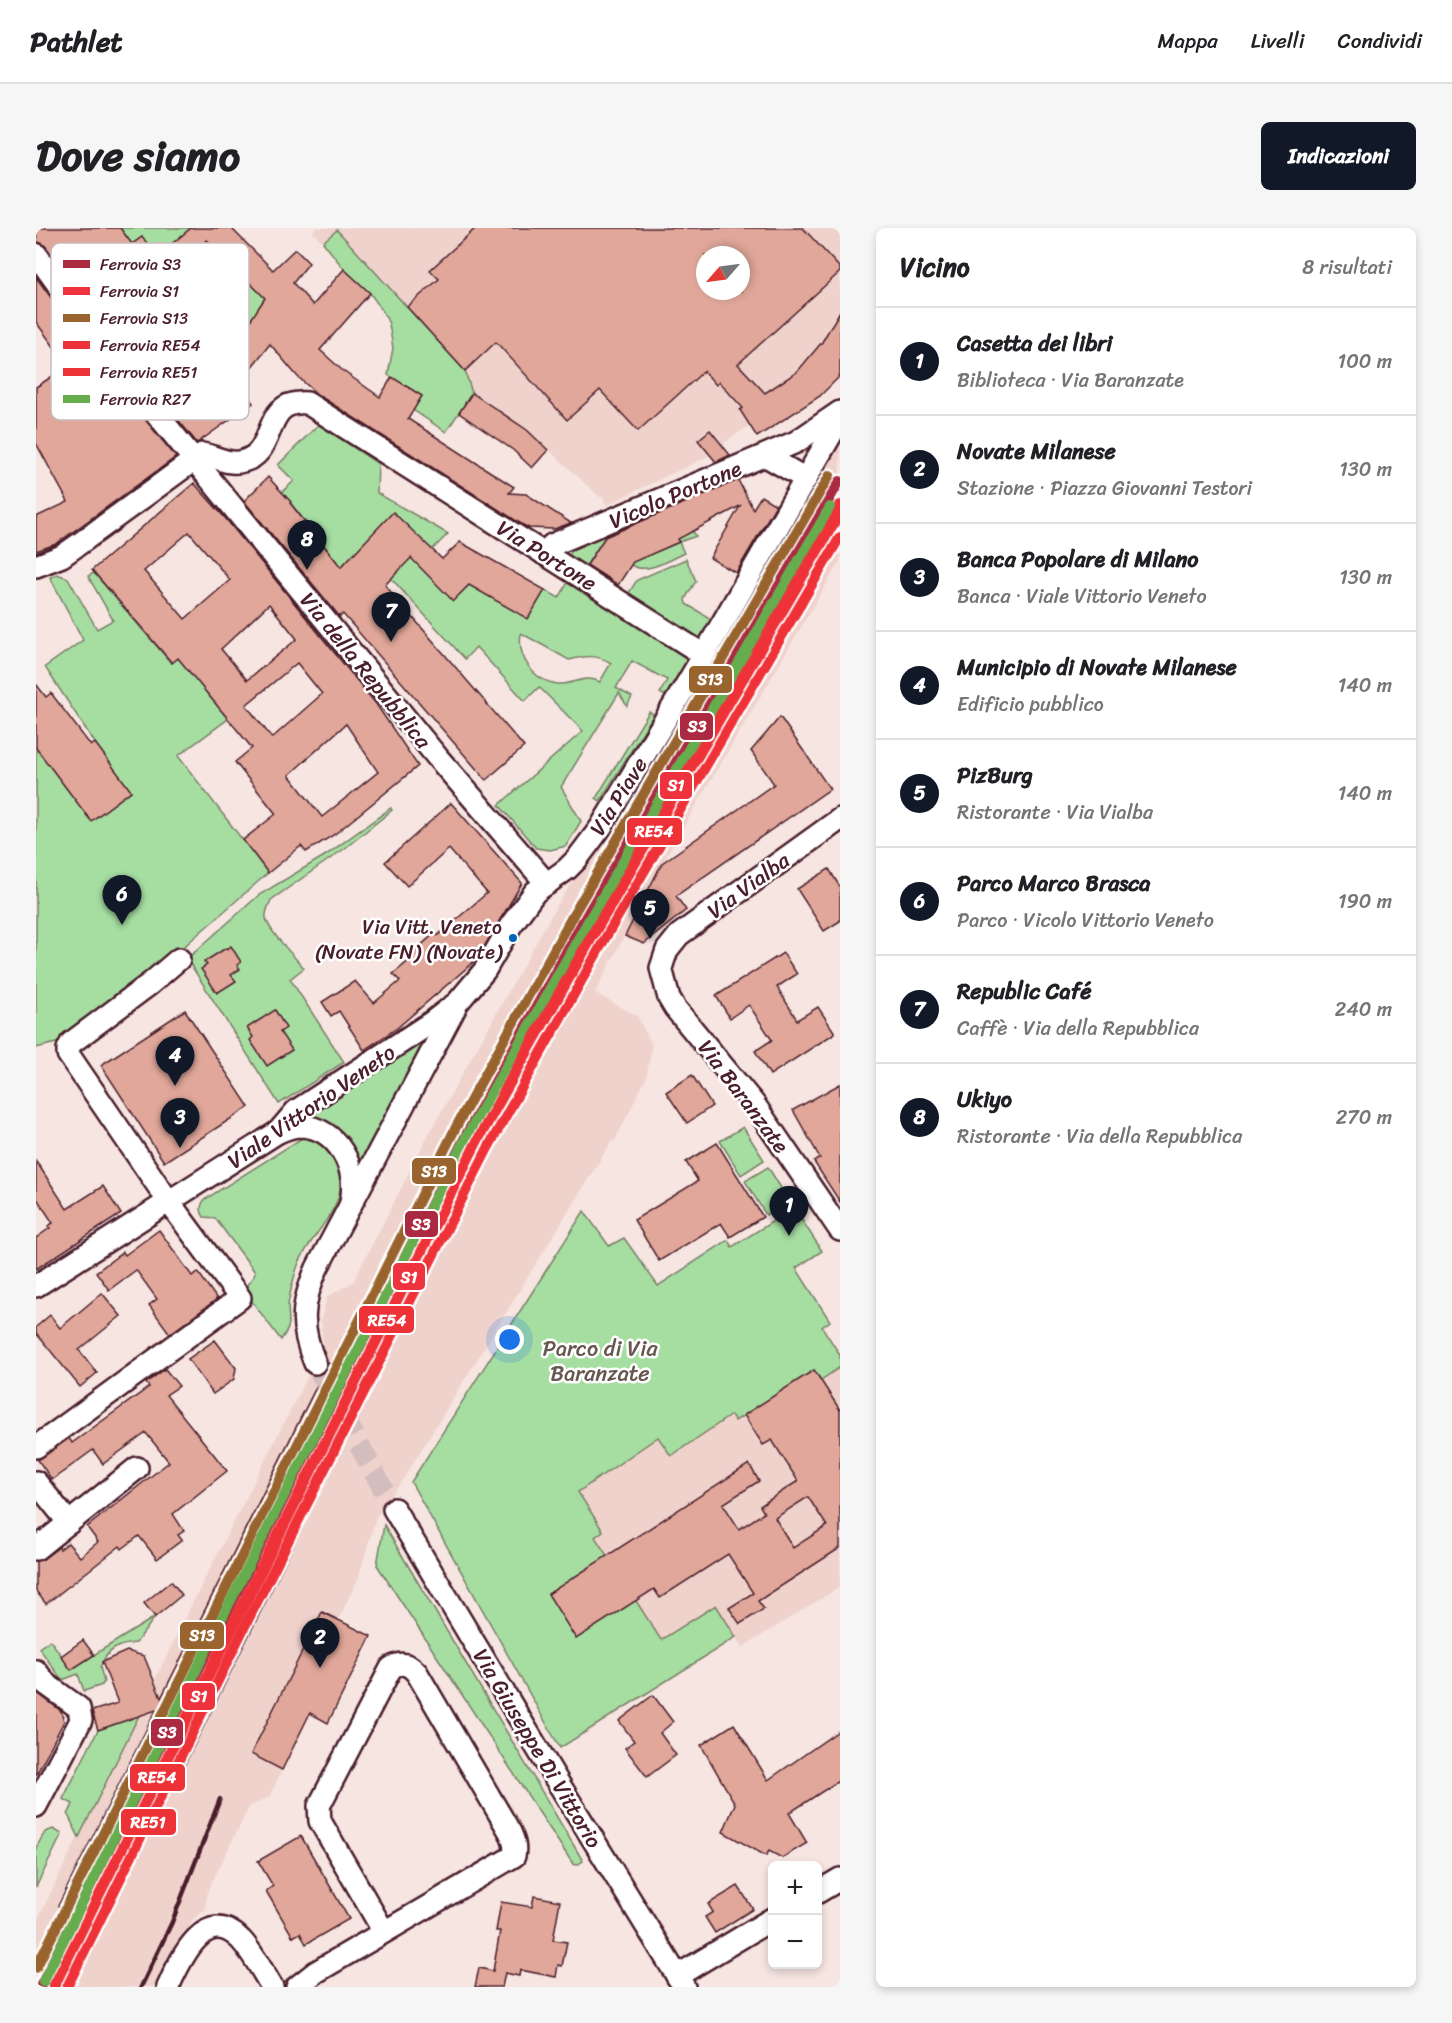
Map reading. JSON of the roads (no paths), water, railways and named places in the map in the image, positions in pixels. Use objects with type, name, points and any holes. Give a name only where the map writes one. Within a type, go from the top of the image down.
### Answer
[{"type":"street","name":"Via della Repubblica","points":[[36,254],[51,275]]},
{"type":"street","name":"Via Portone","points":[[194,459],[202,454],[224,461],[239,462],[254,456],[265,445],[274,417],[283,408],[295,402],[308,403],[704,655]]},
{"type":"street","points":[[766,456],[795,442],[840,412]]},
{"type":"street","name":"Via Piave","points":[[547,884],[577,859],[601,827],[704,655],[840,419]]},
{"type":"street","name":"Via della Repubblica","points":[[162,420],[334,633],[547,884]]},
{"type":"street","name":"Vicolo Portone","points":[[543,553],[552,545],[766,456],[806,479]]},
{"type":"street","points":[[36,566],[62,556],[194,459]]},
{"type":"street","name":"Via Vialba","points":[[663,957],[673,941],[686,929],[840,819]]},
{"type":"street","name":"Viale Vittorio Veneto","points":[[36,1286],[278,1132],[296,1111],[423,1029],[458,1002],[485,970],[523,907],[535,892],[547,884]]},
{"type":"street","name":"Via Baranzate","points":[[663,957],[662,977],[675,1008],[754,1104],[840,1230]]},
{"type":"street","points":[[36,1448],[240,1298],[169,1202],[71,1059],[68,1049],[71,1043],[151,983],[179,958]]},
{"type":"street","points":[[315,1364],[307,1346],[304,1327],[304,1308],[308,1289],[458,1002]]},
{"type":"street","points":[[278,1132],[304,1126],[323,1133],[339,1147],[346,1159],[352,1178],[349,1210]]},
{"type":"street","points":[[36,1549],[137,1468]]},
{"type":"street","points":[[36,1482],[69,1523]]},
{"type":"street","name":"Via Giuseppe Di Vittorio","points":[[394,1509],[680,1982]]},
{"type":"street","points":[[297,1987],[316,1971],[384,1932],[514,1856],[516,1849],[510,1832],[417,1673],[404,1664],[397,1664],[391,1668],[319,1806],[320,1821],[384,1932]]},
{"type":"street","points":[[36,1671],[46,1683],[79,1707],[81,1720],[36,1806]]},
{"type":"street","points":[[822,1890],[840,1879]]},
{"type":"street","points":[[680,1982],[768,1922]]},
{"type":"street","points":[[168,1987],[191,1943],[209,1929],[218,1928],[234,1934],[251,1953],[267,1979],[300,1976],[316,1971]]},
{"type":"tunnel","points":[[315,1363],[394,1509]]},
{"type":"railway","points":[[141,1987],[172,1922],[220,1799]]},
{"type":"rail line","name":"S13","points":[[36,1968],[456,1127],[573,915],[830,475]]},
{"type":"rail line","name":"S3","points":[[40,1987],[467,1133],[583,921],[840,481]]},
{"type":"rail line","name":"S1","points":[[53,1987],[478,1139],[593,927],[840,505]]},
{"type":"rail line","name":"R27","points":[[43,1982],[223,1616],[466,1137],[587,923],[830,507]]},
{"type":"rail line","name":"RE54","points":[[54,1987],[234,1621],[477,1142],[597,929],[840,513]]},
{"type":"rail line","name":"RE51","points":[[67,1987],[245,1626],[488,1148],[607,935],[840,537]]},
{"type":"place","name":"Ukiyo","points":[[307,570]]},
{"type":"place","name":"Republic Café","points":[[391,642]]},
{"type":"place","name":"Parco Marco Brasca","points":[[122,925]]},
{"type":"place","name":"Via Vitt. Veneto (Novate FN) (Novate)","points":[[513,938]]},
{"type":"place","name":"PizBurg","points":[[650,939]]},
{"type":"place","name":"Municipio di Novate Milanese","points":[[175,1086]]},
{"type":"place","name":"Banca Popolare di Milano","points":[[180,1148]]},
{"type":"place","name":"Casetta dei libri","points":[[789,1236]]},
{"type":"place","name":"Novate Milanese","points":[[320,1668]]},
{"type":"park label","name":"Parco di Via Baranzate","points":[[600,1360]]}]
